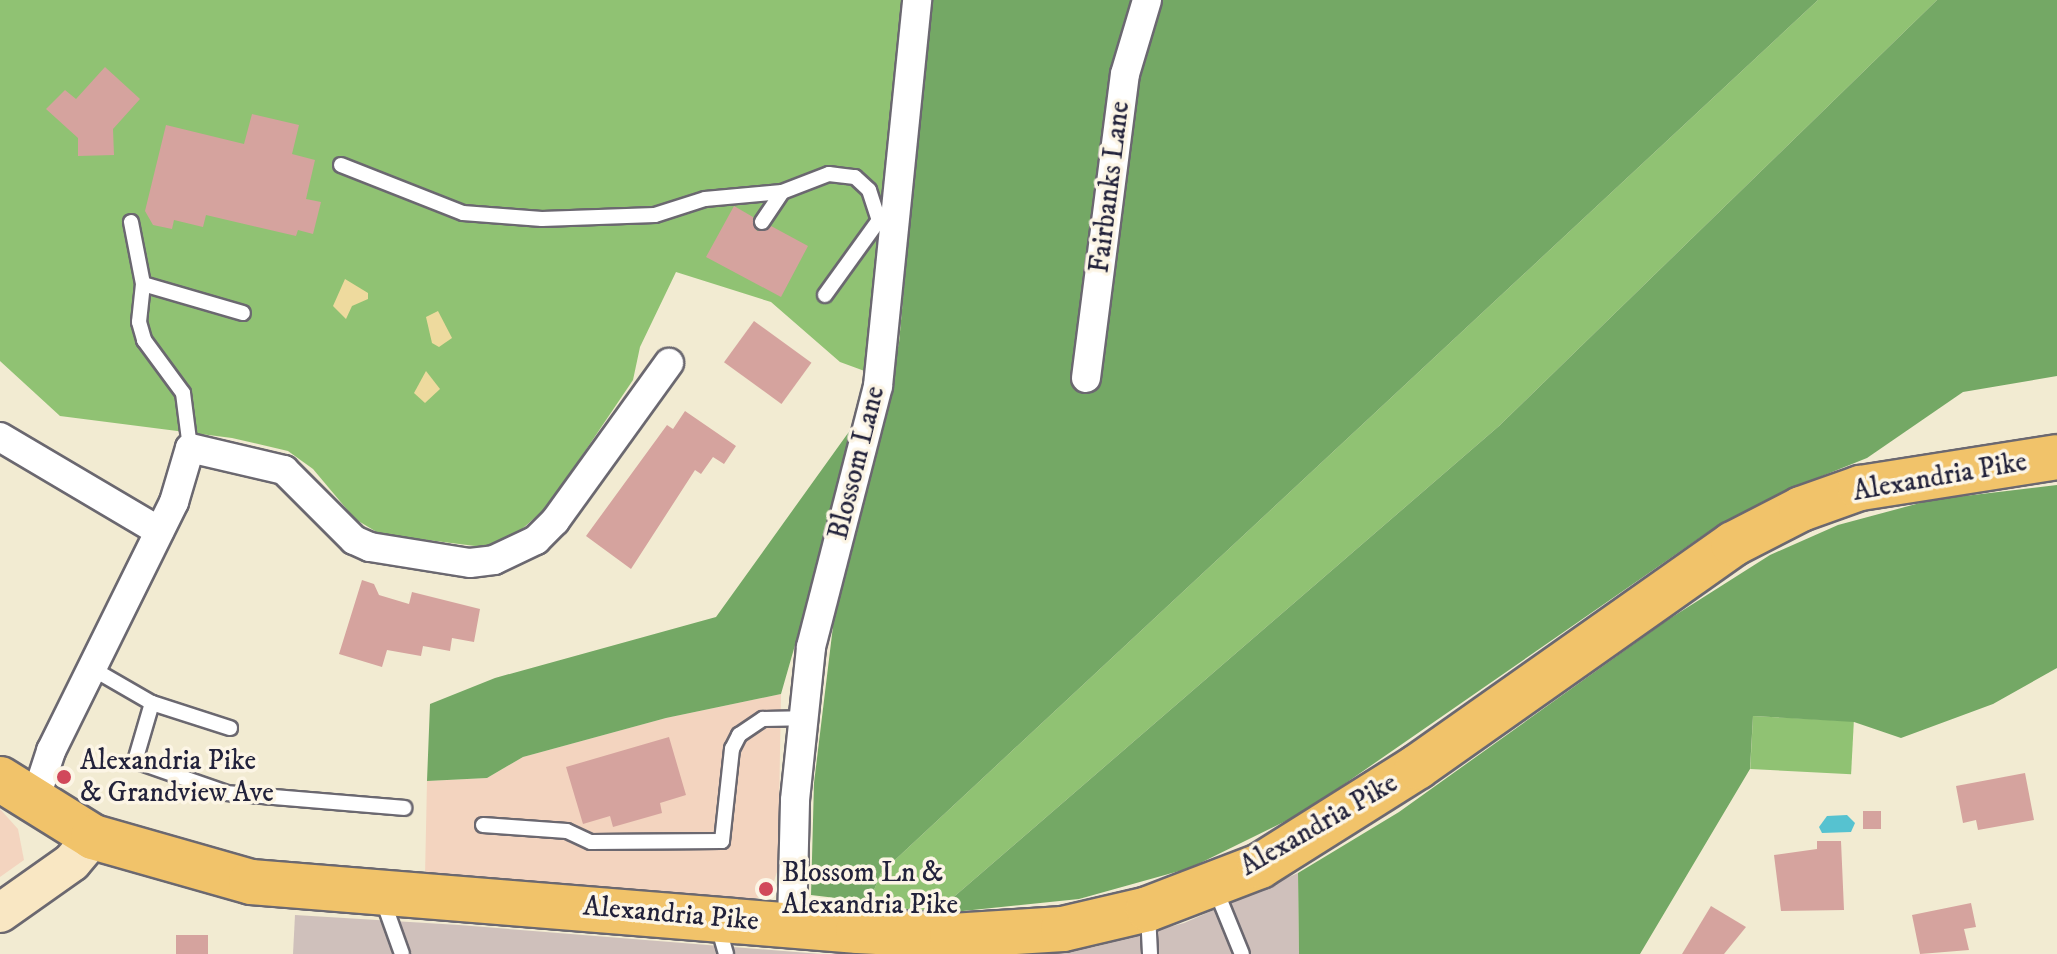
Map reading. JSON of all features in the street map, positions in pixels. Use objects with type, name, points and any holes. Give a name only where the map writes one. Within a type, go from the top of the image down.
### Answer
[{"type":"main road","name":"Alexandria Pike","points":[[18,790],[93,837],[251,882],[381,894],[721,936],[952,936],[1063,929],[1148,909],[1260,866],[1326,828],[1733,544],[1801,509],[1860,488],[2057,457]]},
{"type":"street","name":"Blossom Lane","points":[[828,935],[802,718],[811,647],[878,386],[888,221],[917,0]]},
{"type":"street","name":"Fairbanks Lane","points":[[1086,378],[1125,74],[1147,0]]},
{"type":"street","points":[[18,790],[51,751],[93,669],[159,531],[190,448],[284,470],[354,540],[370,547],[470,563],[494,560],[536,540],[555,521],[669,363]]},
{"type":"street","points":[[0,437],[159,531]]},
{"type":"street","points":[[0,913],[72,862],[93,837]]},
{"type":"lane","points":[[341,165],[463,213],[542,219],[655,215],[705,199],[782,192],[829,174],[855,177],[869,190],[888,221],[825,295]]},
{"type":"lane","points":[[762,222],[782,192]]},
{"type":"lane","points":[[131,222],[143,284],[139,322],[144,340],[183,393],[190,448]]},
{"type":"lane","points":[[143,284],[243,313]]},
{"type":"lane","points":[[93,669],[152,703],[230,728]]},
{"type":"lane","points":[[152,703],[135,761],[227,793],[404,808]]},
{"type":"lane","points":[[483,825],[567,831],[591,842],[722,841],[732,749],[739,735],[763,719],[802,718]]},
{"type":"lane","points":[[1214,884],[1242,954]]},
{"type":"lane","points":[[381,894],[402,954]]},
{"type":"lane","points":[[1148,909],[1150,954]]},
{"type":"shaded area","points":[[781,694],[778,869],[771,890],[761,897],[744,900],[425,876],[427,781],[487,778],[523,757],[666,718]]},
{"type":"shaded area","points":[[0,809],[18,829],[24,860],[0,877]]},
{"type":"shaded area","points":[[1298,873],[1299,954],[1033,954],[1094,947],[1184,923]]},
{"type":"shaded area","points":[[295,915],[459,925],[821,954],[293,954]]},
{"type":"green space","points":[[0,0],[905,0],[870,373],[840,362],[771,302],[676,272],[640,347],[633,380],[548,506],[513,537],[483,547],[380,534],[355,519],[313,469],[288,451],[232,438],[60,416],[0,361]]},
{"type":"green space","points":[[930,0],[1818,0],[881,873],[869,902],[811,895],[814,783],[834,618],[899,343]]},
{"type":"green space","points":[[1818,0],[1937,0],[1499,426],[934,914],[869,902],[881,873]]},
{"type":"green space","points":[[1937,0],[2057,0],[2057,376],[1963,392],[1867,458],[1787,490],[1708,532],[1304,812],[1190,868],[1079,899],[934,914],[1499,426]]},
{"type":"green space","points":[[861,415],[781,694],[666,718],[523,757],[487,778],[427,781],[430,704],[495,678],[716,617]]},
{"type":"green space","points":[[2057,485],[2057,668],[1993,704],[1901,738],[1854,722],[1753,716],[1750,769],[1640,954],[1299,954],[1298,873],[1399,812],[1666,621],[1770,555],[1838,525],[1931,500]]},
{"type":"green space","points":[[1753,716],[1854,721],[1851,774],[1750,769]]},
{"type":"sand","points":[[345,279],[368,293],[368,299],[352,306],[346,319],[333,306]]},
{"type":"sand","points":[[438,311],[452,338],[439,347],[432,343],[426,317]]},
{"type":"sand","points":[[426,371],[440,389],[425,403],[414,393]]},
{"type":"water","points":[[1847,815],[1855,823],[1851,832],[1822,833],[1819,827],[1827,816]]},
{"type":"building","points":[[105,67],[140,99],[113,129],[114,155],[78,156],[78,138],[46,109],[65,90],[76,99]]},
{"type":"building","points":[[252,114],[299,125],[292,154],[315,160],[306,199],[321,202],[313,234],[298,230],[296,236],[206,215],[203,227],[174,220],[172,229],[153,225],[145,211],[166,125],[244,144]]},
{"type":"building","points":[[734,206],[753,217],[757,231],[771,226],[808,246],[781,297],[706,257]]},
{"type":"building","points":[[754,321],[811,363],[781,404],[724,362]]},
{"type":"building","points":[[685,411],[736,446],[724,464],[713,457],[701,474],[695,470],[631,569],[586,536],[667,425],[673,429]]},
{"type":"building","points":[[362,580],[374,584],[379,595],[409,604],[412,592],[480,609],[474,642],[452,638],[450,651],[423,646],[421,656],[387,650],[382,667],[339,654]]},
{"type":"building","points":[[669,737],[686,795],[660,803],[662,813],[613,827],[610,816],[583,824],[566,767]]},
{"type":"building","points":[[2025,773],[2034,820],[1978,830],[1976,820],[1963,823],[1956,786]]},
{"type":"building","points":[[1863,811],[1881,811],[1881,829],[1863,829]]},
{"type":"building","points":[[1817,841],[1841,841],[1844,910],[1781,911],[1774,855],[1817,849]]},
{"type":"building","points":[[1971,903],[1976,927],[1964,929],[1969,950],[1920,954],[1912,915]]},
{"type":"building","points":[[1711,906],[1746,927],[1724,954],[1682,954]]},
{"type":"building","points":[[176,935],[208,935],[208,954],[176,954]]},
{"type":"place","name":"Alexandria Pike & Grandview Ave","points":[[64,777]]},
{"type":"place","name":"Blossom Ln & Alexandria Pike","points":[[766,889]]}]
